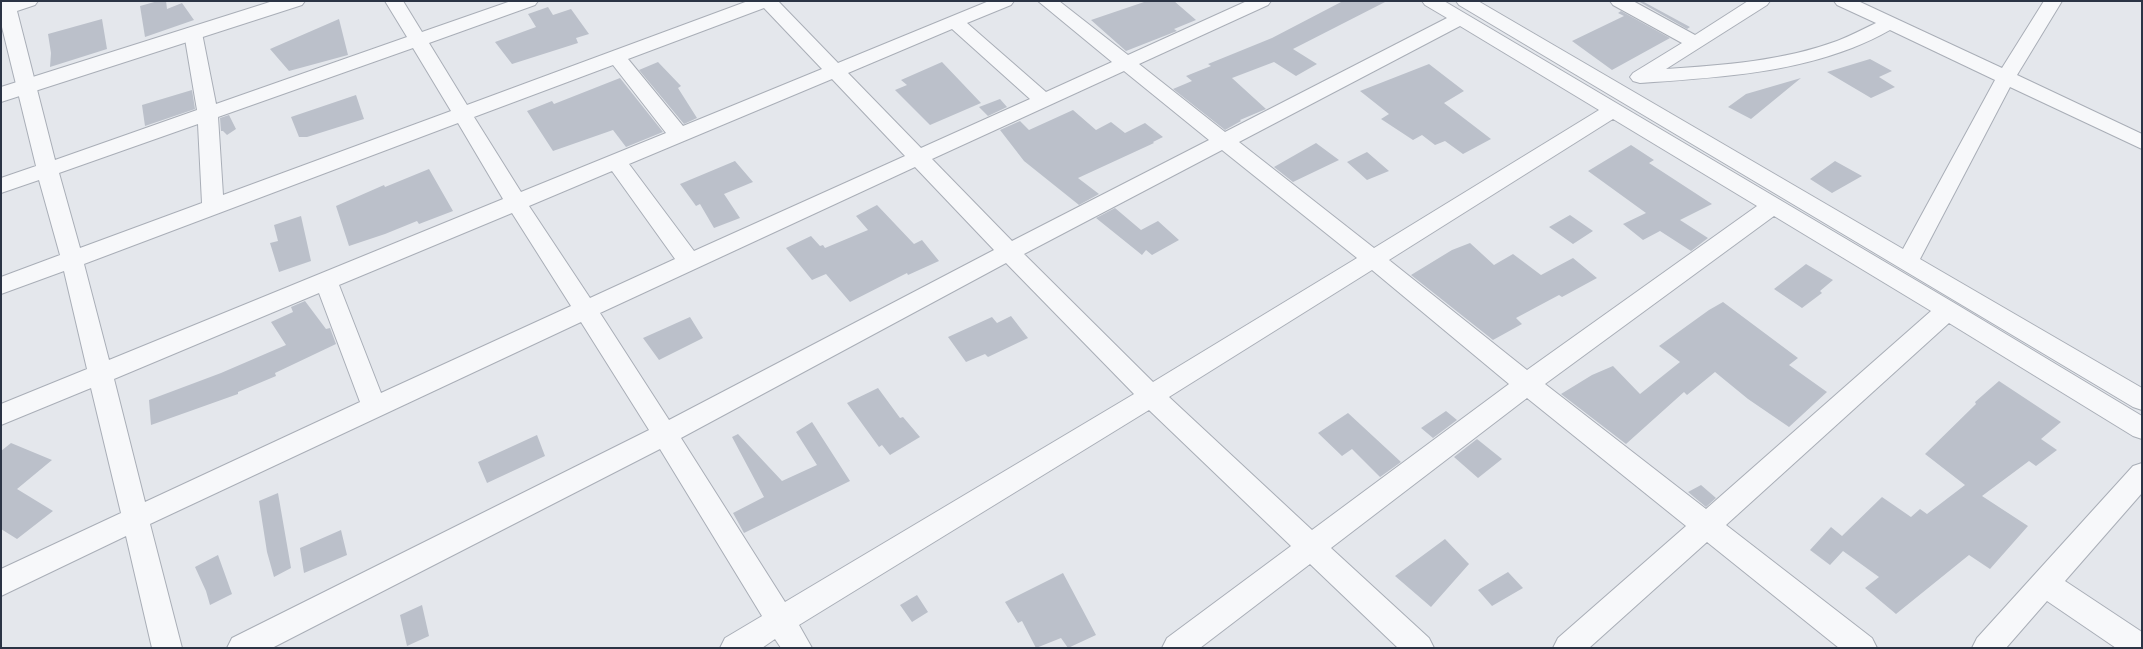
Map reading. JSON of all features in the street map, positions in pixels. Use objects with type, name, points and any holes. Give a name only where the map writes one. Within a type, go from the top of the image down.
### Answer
[{"type":"street","points":[[29,1],[4,6],[72,259],[167,648]]},
{"type":"street","points":[[1,95],[294,1]]},
{"type":"street","points":[[394,1],[516,202],[665,434],[797,648]]},
{"type":"street","points":[[1,186],[529,1]]},
{"type":"street","points":[[1,286],[766,1],[1008,252],[1151,396],[1419,648]]},
{"type":"street","points":[[1,415],[1005,1]]},
{"type":"street","points":[[1047,1],[1373,259],[1527,384],[1862,648]]},
{"type":"street","points":[[1,583],[584,309],[1262,1]]},
{"type":"street","points":[[1431,1],[1475,8],[1772,206],[1948,310],[2142,429]]},
{"type":"street","points":[[1619,1],[1694,42]]},
{"type":"street","points":[[735,648],[1373,259],[1615,101],[1640,77],[1761,1]]},
{"type":"street","points":[[1843,1],[2142,142]]},
{"type":"street","points":[[1908,261],[2005,79],[2053,1]]},
{"type":"street","points":[[242,648],[665,434],[1475,8]]},
{"type":"street","points":[[955,22],[1044,101]]},
{"type":"street","points":[[1640,77],[1720,71],[1804,56],[1844,44],[1889,24]]},
{"type":"street","points":[[193,34],[208,115],[213,206]]},
{"type":"street","points":[[616,56],[679,135]]},
{"type":"street","points":[[1615,101],[1908,261],[2142,400]]},
{"type":"street","points":[[616,161],[689,261]]},
{"type":"street","points":[[1177,648],[1527,384],[1772,206]]},
{"type":"street","points":[[326,281],[374,407]]},
{"type":"street","points":[[1568,648],[1948,310]]},
{"type":"street","points":[[1987,648],[2142,474]]},
{"type":"street","points":[[2045,582],[2141,648]]},
{"type":"building","points":[[158,1],[166,1],[167,9],[182,3],[194,20],[145,37],[140,6]]},
{"type":"building","points":[[1147,1],[1174,1],[1196,20],[1174,29],[1177,31],[1126,51],[1091,20]]},
{"type":"building","points":[[1343,1],[1387,1],[1293,49],[1317,64],[1296,76],[1274,62],[1232,78],[1266,109],[1240,120],[1225,130],[1173,89],[1192,81],[1186,76],[1211,66],[1208,64],[1272,38]]},
{"type":"building","points":[[1638,1],[1642,1],[1690,27],[1687,29]]},
{"type":"building","points":[[548,7],[553,15],[571,9],[589,34],[576,38],[578,43],[512,64],[495,42],[536,27],[528,14]]},
{"type":"building","points":[[1621,11],[1670,38],[1612,70],[1572,41],[1624,16],[1618,13]]},
{"type":"building","points":[[102,19],[107,49],[50,67],[51,53],[48,34]]},
{"type":"building","points":[[339,19],[348,55],[289,71],[270,49]]},
{"type":"building","points":[[1870,59],[1892,71],[1879,77],[1895,87],[1871,98],[1827,72]]},
{"type":"building","points":[[658,62],[681,86],[678,88],[697,118],[684,124],[639,70]]},
{"type":"building","points":[[942,62],[981,103],[930,125],[895,90],[907,85],[901,80]]},
{"type":"building","points":[[1429,64],[1464,91],[1444,103],[1491,139],[1463,154],[1445,141],[1435,145],[1422,135],[1413,140],[1381,119],[1389,114],[1360,91]]},
{"type":"building","points":[[620,78],[663,132],[626,147],[613,130],[553,151],[527,111],[552,101],[554,104]]},
{"type":"building","points":[[1801,78],[1751,119],[1728,107],[1746,94]]},
{"type":"building","points":[[192,90],[195,109],[145,126],[142,105]]},
{"type":"building","points":[[356,95],[364,119],[307,137],[299,137],[291,117]]},
{"type":"building","points":[[1000,99],[1007,107],[988,116],[979,107]]},
{"type":"building","points":[[1073,110],[1096,130],[1111,122],[1125,133],[1145,123],[1163,137],[1078,178],[1099,194],[1079,205],[1024,161],[1000,130],[1020,121],[1029,130]]},
{"type":"building","points":[[229,115],[236,129],[227,135],[221,131],[220,118]]},
{"type":"building","points":[[1316,143],[1339,160],[1293,182],[1274,167]]},
{"type":"building","points":[[1631,145],[1654,160],[1649,163],[1712,204],[1680,220],[1708,238],[1691,251],[1660,231],[1643,240],[1623,224],[1646,213],[1588,171]]},
{"type":"building","points":[[1367,152],[1389,171],[1367,180],[1347,162]]},
{"type":"building","points":[[735,161],[753,182],[724,194],[740,218],[714,228],[700,204],[696,206],[680,184]]},
{"type":"building","points":[[1835,161],[1862,176],[1832,193],[1810,179]]},
{"type":"building","points":[[429,169],[453,211],[419,224],[417,221],[349,246],[336,206],[384,185],[385,187]]},
{"type":"building","points":[[877,205],[914,244],[922,240],[939,261],[908,275],[907,273],[850,302],[826,274],[812,280],[786,248],[811,236],[820,246],[823,245],[825,248],[868,230],[856,216]]},
{"type":"building","points":[[1115,208],[1141,230],[1158,221],[1179,240],[1152,255],[1146,250],[1142,255],[1096,218]]},
{"type":"building","points":[[1570,215],[1593,231],[1573,244],[1549,227]]},
{"type":"building","points":[[301,216],[311,261],[279,272],[270,243],[278,241],[274,225]]},
{"type":"building","points":[[1470,243],[1494,265],[1513,254],[1541,275],[1573,258],[1597,278],[1562,297],[1559,295],[1516,318],[1522,324],[1493,340],[1411,275],[1452,250]]},
{"type":"building","points":[[1806,264],[1833,280],[1820,291],[1822,293],[1802,308],[1774,289]]},
{"type":"building","points":[[305,301],[326,329],[330,328],[336,344],[275,373],[276,376],[238,392],[238,394],[151,425],[149,400],[221,373],[286,345],[271,322],[293,312],[291,307]]},
{"type":"building","points":[[1723,302],[1798,358],[1789,365],[1827,392],[1789,427],[1748,399],[1715,372],[1687,395],[1684,392],[1626,444],[1561,394],[1592,375],[1613,366],[1640,394],[1680,362],[1659,346]]},
{"type":"building","points":[[1011,316],[1028,338],[988,357],[985,354],[966,362],[948,337],[992,317],[997,323]]},
{"type":"building","points":[[690,317],[703,338],[659,360],[643,338]]},
{"type":"building","points":[[1999,381],[2061,422],[2041,439],[2057,450],[2036,466],[2029,461],[1982,496],[2028,526],[1990,569],[1969,555],[1896,614],[1865,588],[1879,577],[1843,551],[1830,565],[1810,550],[1831,527],[1842,536],[1882,497],[1911,517],[1920,509],[1927,514],[1965,485],[1925,454],[1976,404],[1975,402]]},
{"type":"building","points":[[878,388],[900,418],[903,417],[920,437],[890,455],[882,445],[879,447],[847,403]]},
{"type":"building","points":[[1446,411],[1457,420],[1433,438],[1421,428]]},
{"type":"building","points":[[1348,413],[1401,462],[1380,477],[1352,449],[1342,456],[1318,433]]},
{"type":"building","points":[[812,422],[850,481],[744,533],[733,513],[764,497],[732,437],[738,434],[782,481],[817,465],[796,432]]},
{"type":"building","points":[[537,435],[545,456],[487,483],[478,462]]},
{"type":"building","points":[[1477,439],[1502,459],[1478,478],[1454,457]]},
{"type":"building","points":[[11,443],[52,460],[17,489],[53,511],[17,539],[1,529],[1,451]]},
{"type":"building","points":[[1701,485],[1716,498],[1706,507],[1688,492]]},
{"type":"building","points":[[278,493],[291,568],[274,577],[267,552],[259,501]]},
{"type":"building","points":[[341,530],[347,555],[304,573],[300,548]]},
{"type":"building","points":[[1445,539],[1469,564],[1431,607],[1395,576]]},
{"type":"building","points":[[218,555],[232,594],[210,605],[195,567]]},
{"type":"building","points":[[1508,572],[1523,588],[1492,606],[1478,590]]},
{"type":"building","points":[[1063,573],[1096,635],[1068,648],[1061,638],[1036,648],[1022,621],[1018,623],[1005,602]]},
{"type":"building","points":[[917,595],[928,612],[912,622],[900,605]]},
{"type":"building","points":[[422,605],[429,636],[407,646],[400,615]]}]
